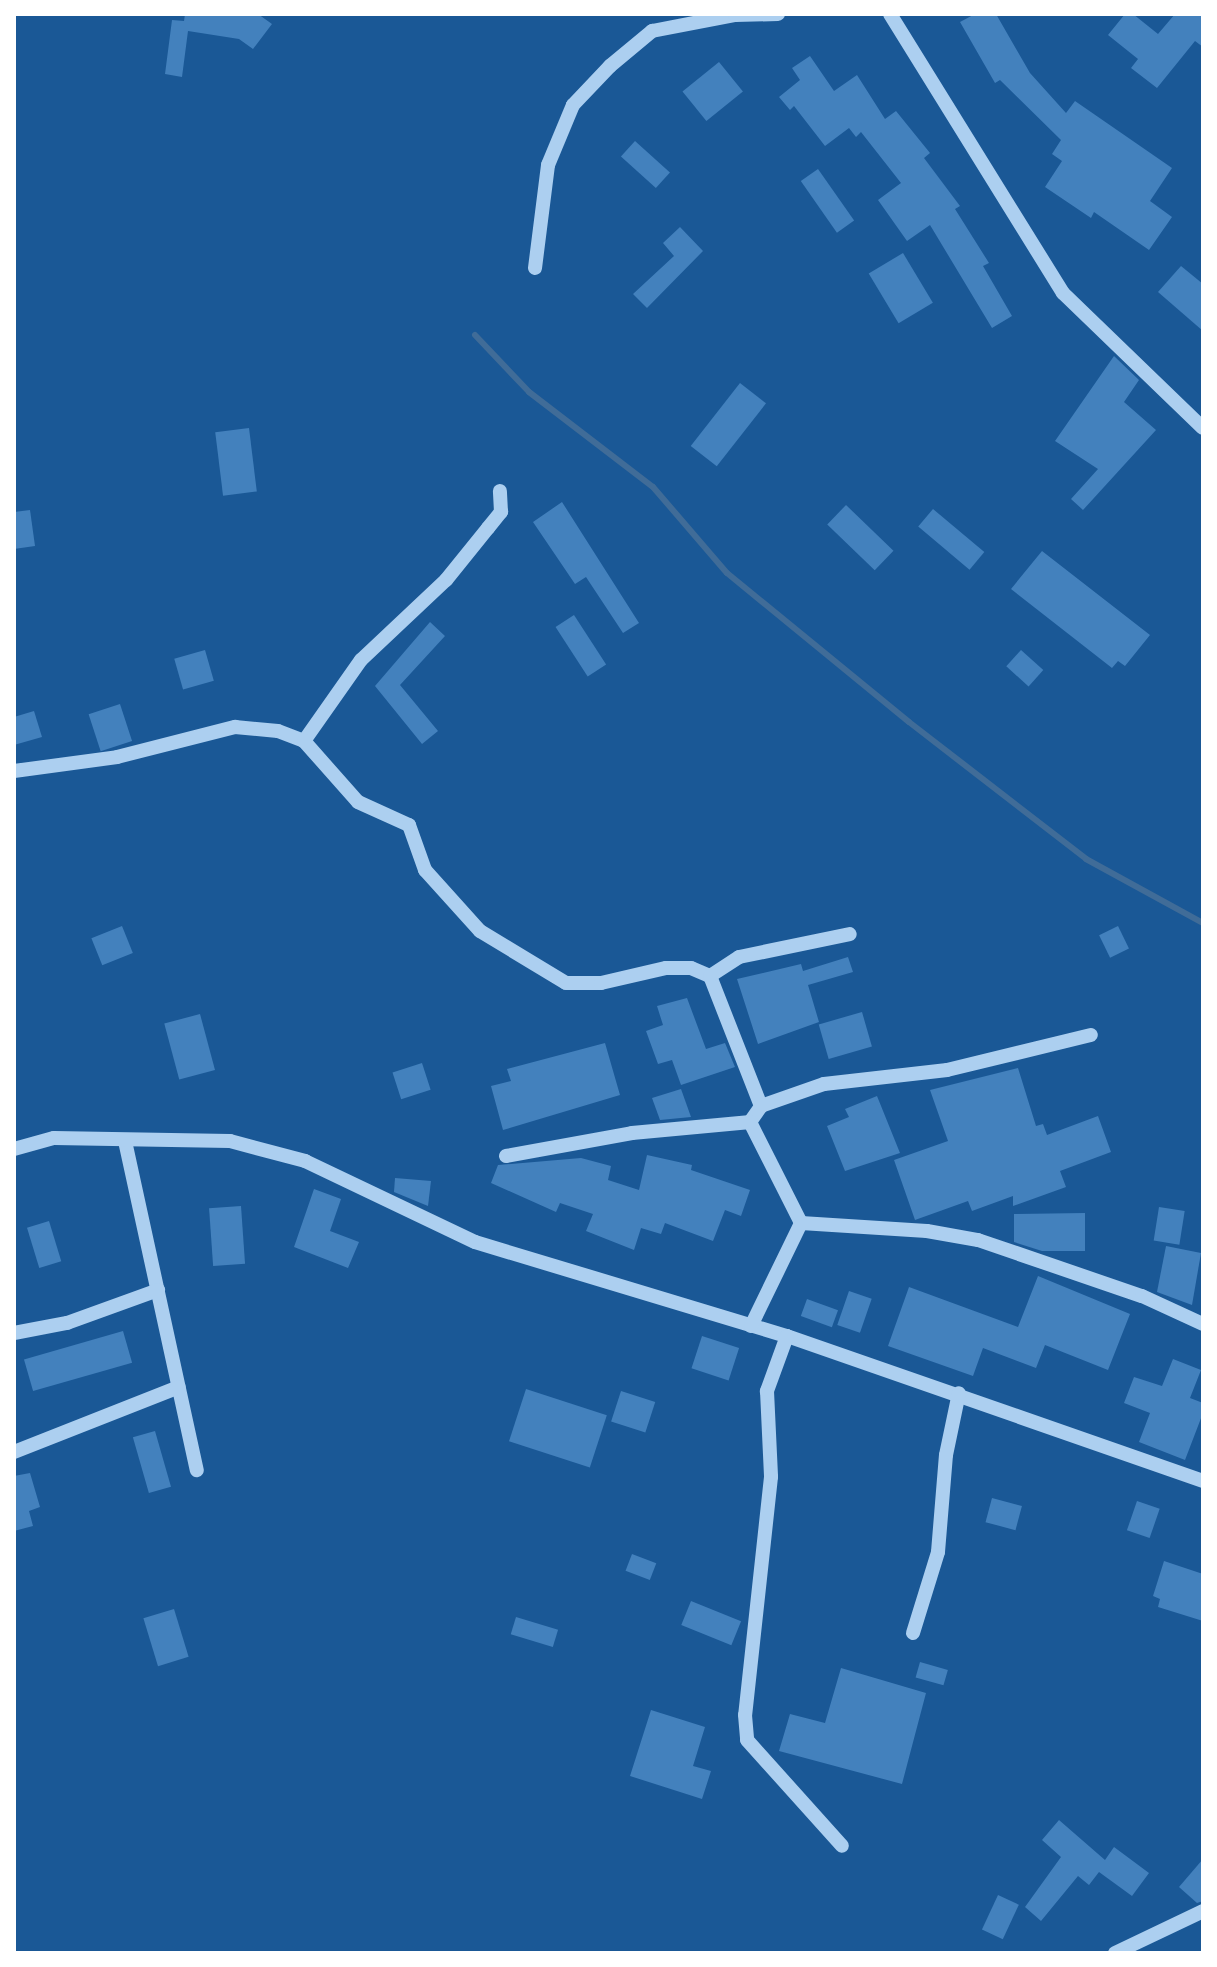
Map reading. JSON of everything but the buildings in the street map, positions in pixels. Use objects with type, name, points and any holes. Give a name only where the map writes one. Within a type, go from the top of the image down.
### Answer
[{"type":"street","points":[[535,268],[548,165],[573,105],[610,66],[652,31],[735,15],[778,14]]},
{"type":"street","points":[[890,14],[1063,293],[1203,428]]},
{"type":"street","points":[[304,741],[361,660],[446,580],[501,512],[500,491]]},
{"type":"street","points":[[14,771],[117,757],[235,727],[278,731],[304,741],[358,802],[409,825],[425,870],[480,931],[566,983],[601,983],[666,968],[691,968],[710,976],[761,1106]]},
{"type":"street","points":[[710,976],[739,957],[850,934]]},
{"type":"street","points":[[750,1122],[761,1106],[824,1084],[947,1070],[1091,1035]]},
{"type":"street","points":[[506,1156],[632,1133],[750,1122]]},
{"type":"street","points":[[750,1122],[801,1223]]},
{"type":"street","points":[[14,1149],[54,1138],[230,1141],[305,1161],[475,1242],[787,1336],[959,1393],[1203,1481]]},
{"type":"street","points":[[125,1141],[197,1470]]},
{"type":"street","points":[[801,1223],[927,1231],[978,1240],[1142,1296],[1203,1324]]},
{"type":"street","points":[[751,1326],[801,1223]]},
{"type":"street","points":[[14,1333],[67,1323],[128,1296],[158,1290]]},
{"type":"street","points":[[787,1336],[767,1391],[771,1477],[745,1715],[747,1740],[842,1846]]},
{"type":"street","points":[[14,1452],[179,1387]]},
{"type":"street","points":[[913,1633],[938,1552],[946,1455],[959,1393]]},
{"type":"street","points":[[1115,1953],[1203,1911]]},
{"type":"waterway","points":[[475,335],[529,392],[653,487],[727,573],[909,722],[1086,859],[1203,923]]}]
